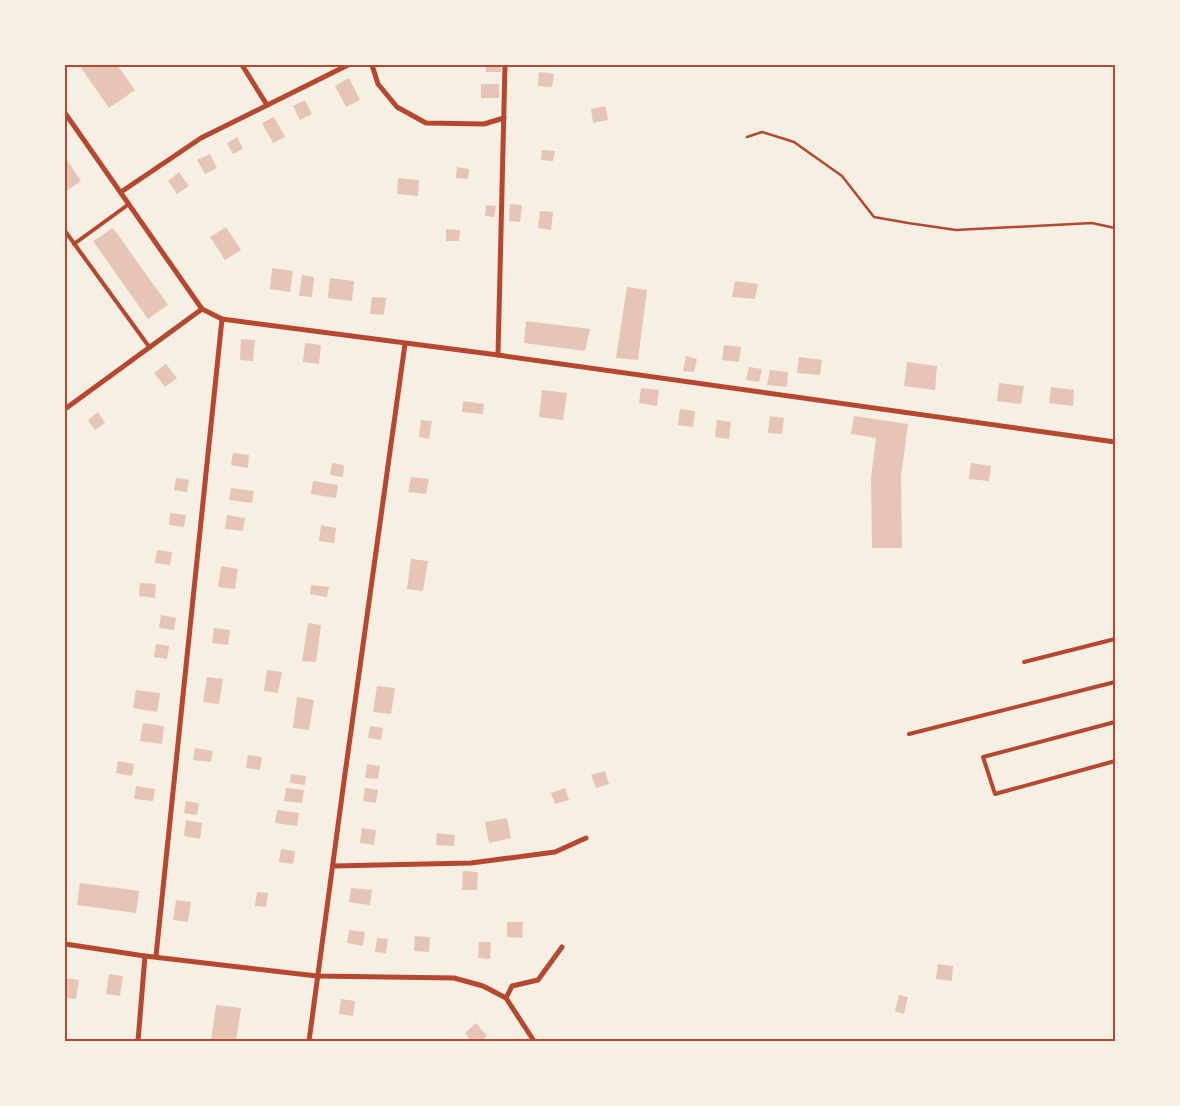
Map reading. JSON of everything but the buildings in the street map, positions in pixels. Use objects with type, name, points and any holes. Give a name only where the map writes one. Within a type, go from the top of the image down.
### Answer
[{"type":"street","points":[[242,65],[267,105]]},
{"type":"street","points":[[121,192],[201,138],[348,65]]},
{"type":"street","points":[[372,65],[378,84],[397,107],[426,123],[484,124],[504,118]]},
{"type":"street","points":[[498,355],[505,65]]},
{"type":"street","points":[[65,113],[202,309],[222,319],[498,355],[1115,442]]},
{"type":"street","points":[[65,409],[202,309]]},
{"type":"street","points":[[156,956],[222,319]]},
{"type":"street","points":[[309,1041],[405,344]]},
{"type":"street","points":[[333,866],[471,863],[555,852],[586,838]]},
{"type":"street","points":[[65,944],[145,956],[317,976],[454,978],[483,986],[506,998],[534,1041]]},
{"type":"street","points":[[506,998],[512,986],[538,980],[562,948]]},
{"type":"street","points":[[138,1041],[145,956]]},
{"type":"lane","points":[[74,244],[130,204]]},
{"type":"lane","points":[[65,231],[150,348]]},
{"type":"lane","points":[[1024,662],[1115,639]]},
{"type":"lane","points":[[909,734],[1115,682]]},
{"type":"lane","points":[[1115,722],[983,757],[995,794],[1115,761]]},
{"type":"path","points":[[747,136],[762,132],[794,142],[842,176],[874,216],[956,230],[1092,223],[1115,228]]}]
